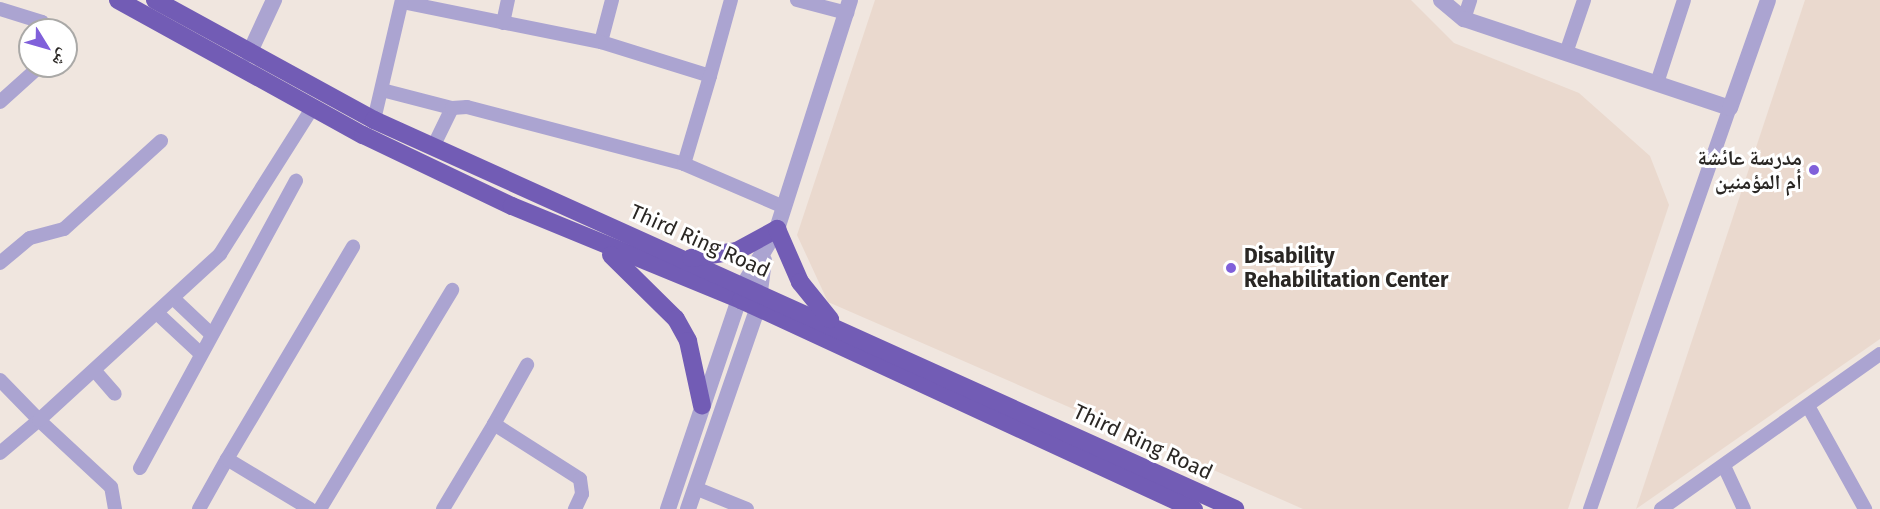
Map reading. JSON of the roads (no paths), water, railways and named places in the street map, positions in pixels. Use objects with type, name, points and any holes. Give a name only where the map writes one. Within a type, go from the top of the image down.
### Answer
[{"type":"highway","name":"Third Ring Road","points":[[118,0],[313,107],[600,246],[840,328],[1235,509]]},
{"type":"highway","name":"Third Ring Road","points":[[155,0],[249,54],[374,120],[683,258],[751,296],[1194,509]]},
{"type":"highway","points":[[683,258],[737,251],[777,229],[800,282],[840,328]]},
{"type":"highway","points":[[600,246],[676,319],[688,341],[702,406]]},
{"type":"street","points":[[249,54],[274,0]]},
{"type":"street","points":[[503,23],[508,0]]},
{"type":"street","points":[[601,42],[612,0]]},
{"type":"street","points":[[684,164],[731,0]]},
{"type":"street","points":[[688,509],[751,296],[777,229],[848,7],[797,0]]},
{"type":"street","points":[[1441,0],[1464,19],[1730,108]]},
{"type":"street","points":[[1464,19],[1470,0]]},
{"type":"street","points":[[1566,53],[1584,0]]},
{"type":"street","points":[[1657,83],[1684,0]]},
{"type":"street","points":[[1590,509],[1768,0]]},
{"type":"street","points":[[374,120],[402,1],[601,42],[710,76]]},
{"type":"street","points":[[0,9],[32,18]]},
{"type":"street","points":[[0,102],[27,78]]},
{"type":"street","points":[[382,90],[452,108],[467,107],[684,164],[784,207]]},
{"type":"street","points":[[0,453],[159,314],[244,224],[313,107]]},
{"type":"street","points":[[433,147],[452,108]]},
{"type":"street","points":[[0,263],[30,238],[64,229],[161,141]]},
{"type":"street","points":[[140,468],[210,333],[296,181]]},
{"type":"street","points":[[199,509],[226,459],[353,247]]},
{"type":"street","points":[[320,509],[452,290]]},
{"type":"street","points":[[668,509],[702,406],[751,296]]},
{"type":"street","points":[[174,299],[210,333]]},
{"type":"street","points":[[159,314],[200,353]]},
{"type":"street","points":[[1661,509],[1880,354]]},
{"type":"street","points":[[443,509],[527,365]]},
{"type":"street","points":[[95,371],[115,394]]},
{"type":"street","points":[[0,380],[111,487],[115,509]]},
{"type":"street","points":[[1808,406],[1865,509]]},
{"type":"street","points":[[494,424],[580,479],[582,494],[574,509]]},
{"type":"street","points":[[226,459],[310,509]]},
{"type":"street","points":[[1724,466],[1744,509]]},
{"type":"street","points":[[694,488],[747,509]]},
{"type":"place","name":"مدرسة عائشة أم المؤمنين","points":[[1814,170]]},
{"type":"place","name":"Disability Rehabilitation Center","points":[[1231,268]]}]
